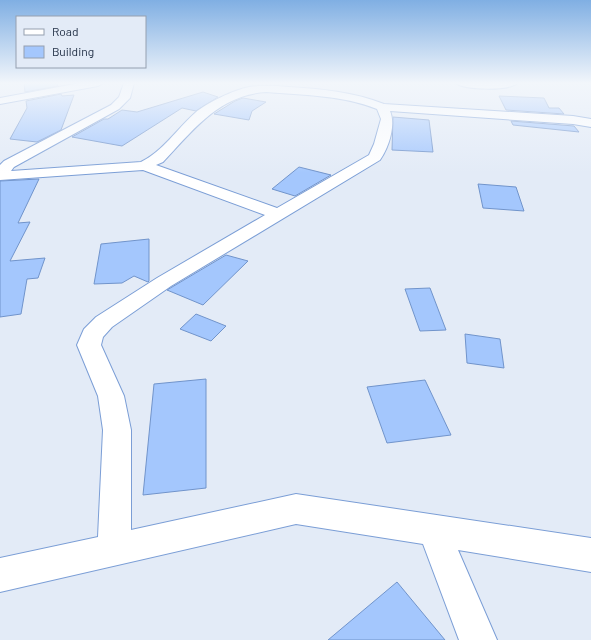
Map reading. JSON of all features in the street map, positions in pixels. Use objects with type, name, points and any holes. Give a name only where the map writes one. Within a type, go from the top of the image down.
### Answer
[{"type":"street","points":[[0,175],[9,164],[104,113]]},
{"type":"street","points":[[0,175],[144,166],[158,159],[204,113]]},
{"type":"street","points":[[114,549],[117,430],[111,396],[89,345],[92,334],[104,322],[164,282],[375,157],[381,144],[387,119],[384,113]]},
{"type":"street","points":[[461,113],[573,120],[591,123]]},
{"type":"street","points":[[144,166],[278,214]]},
{"type":"street","points":[[0,574],[296,509],[591,555]]},
{"type":"street","points":[[434,530],[478,640]]},
{"type":"building","points":[[24,113],[67,113],[61,130],[37,142],[10,139]]},
{"type":"building","points":[[118,113],[174,113],[122,146],[72,137],[104,119],[108,119]]},
{"type":"building","points":[[216,113],[251,113],[249,120],[214,114]]},
{"type":"building","points":[[393,117],[429,120],[433,152],[392,150]]},
{"type":"building","points":[[511,121],[574,126],[579,132],[513,125]]},
{"type":"building","points":[[299,167],[331,175],[295,196],[272,189]]},
{"type":"building","points":[[39,179],[18,223],[30,222],[10,261],[45,258],[38,278],[27,279],[21,314],[0,317],[0,181]]},
{"type":"building","points":[[478,184],[516,187],[524,211],[483,208]]},
{"type":"building","points":[[149,239],[148,282],[134,276],[122,283],[94,284],[101,244]]},
{"type":"building","points":[[226,255],[248,261],[203,305],[167,290]]},
{"type":"building","points":[[430,288],[446,330],[420,331],[405,289]]},
{"type":"building","points":[[196,314],[226,326],[211,341],[180,329]]},
{"type":"building","points":[[465,334],[500,339],[504,368],[467,363]]},
{"type":"building","points":[[206,379],[206,488],[143,495],[154,384]]},
{"type":"building","points":[[425,380],[451,435],[387,443],[367,387]]},
{"type":"building","points":[[397,582],[445,640],[328,640]]}]
